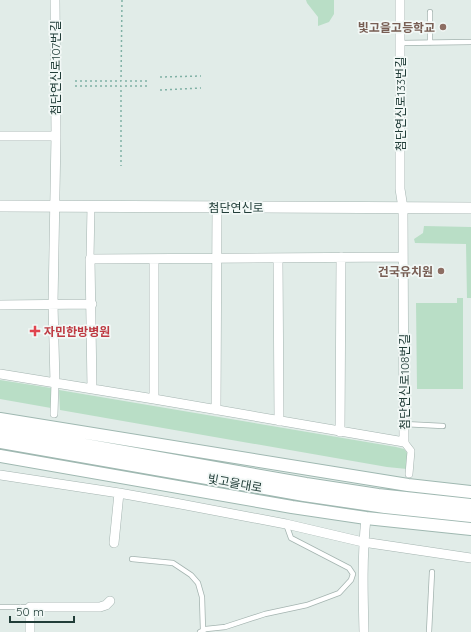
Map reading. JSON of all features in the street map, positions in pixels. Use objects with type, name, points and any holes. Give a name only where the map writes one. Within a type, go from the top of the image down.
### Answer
[{"type":"main road","points":[[0,418],[408,485],[471,492]]},
{"type":"main road","name":"빛고을대로","points":[[0,430],[306,484],[378,494],[471,504]]},
{"type":"main road","name":"빛고을대로","points":[[0,442],[304,495],[385,507],[471,516]]},
{"type":"main road","points":[[0,456],[292,507],[366,518],[471,529]]},
{"type":"street","name":"첨단연신로107번길","points":[[55,0],[55,206]]},
{"type":"street","name":"첨단연신로133번길","points":[[400,0],[400,189],[403,208]]},
{"type":"street","points":[[0,136],[56,136]]},
{"type":"street","name":"첨단연신로","points":[[0,206],[471,208]]},
{"type":"street","points":[[54,414],[55,383],[53,304],[55,206]]},
{"type":"street","points":[[91,206],[90,259],[92,304],[92,389]]},
{"type":"street","points":[[216,410],[217,206]]},
{"type":"street","name":"첨단연신로108번길","points":[[0,374],[404,442],[403,208]]},
{"type":"street","points":[[90,259],[216,259],[403,256]]},
{"type":"street","points":[[340,257],[340,432]]},
{"type":"street","points":[[278,258],[279,421]]},
{"type":"street","points":[[154,259],[154,399]]},
{"type":"street","points":[[0,305],[92,304]]},
{"type":"street","points":[[404,442],[411,451],[409,474]]},
{"type":"street","points":[[0,476],[119,493],[286,524],[363,542],[471,558]]},
{"type":"street","points":[[114,543],[119,493]]},
{"type":"street","points":[[364,632],[362,582],[363,542],[366,518]]},
{"type":"street","points":[[30,632],[30,607],[100,607],[106,605],[110,601]]},
{"type":"lane","points":[[430,12],[430,43]]},
{"type":"lane","points":[[400,43],[471,42]]},
{"type":"lane","points":[[404,424],[443,426]]},
{"type":"lane","points":[[202,631],[206,628],[225,627],[265,614],[307,605],[339,593],[351,580],[353,574],[349,568],[291,538],[286,524]]},
{"type":"lane","points":[[132,559],[173,563],[191,575],[198,583],[202,597],[202,631]]},
{"type":"lane","points":[[429,632],[432,572]]},
{"type":"lane","points":[[0,607],[30,607]]},
{"type":"path","points":[[75,81],[121,81],[122,0]]},
{"type":"path","points":[[160,77],[201,76]]},
{"type":"path","points":[[125,81],[148,81]]},
{"type":"path","points":[[76,86],[121,86],[121,166]]},
{"type":"path","points":[[125,86],[148,86]]},
{"type":"path","points":[[160,90],[201,88]]},
{"type":"green space","points":[[306,0],[334,0],[334,14],[329,22],[318,26],[318,17]]},
{"type":"green space","points":[[424,226],[471,227],[471,298],[467,298],[466,244],[415,243],[414,239],[423,233]]},
{"type":"green space","points":[[457,298],[463,298],[463,389],[417,389],[416,303],[457,303]]},
{"type":"green space","points":[[0,380],[51,388],[51,408],[0,399]]},
{"type":"green space","points":[[59,390],[396,447],[404,449],[408,454],[407,469],[387,467],[60,410]]},
{"type":"place","name":"빛고을고등학교","points":[[443,27]]},
{"type":"place","name":"건국유치원","points":[[441,271]]},
{"type":"place","name":"자민한방병원","points":[[35,331]]}]
